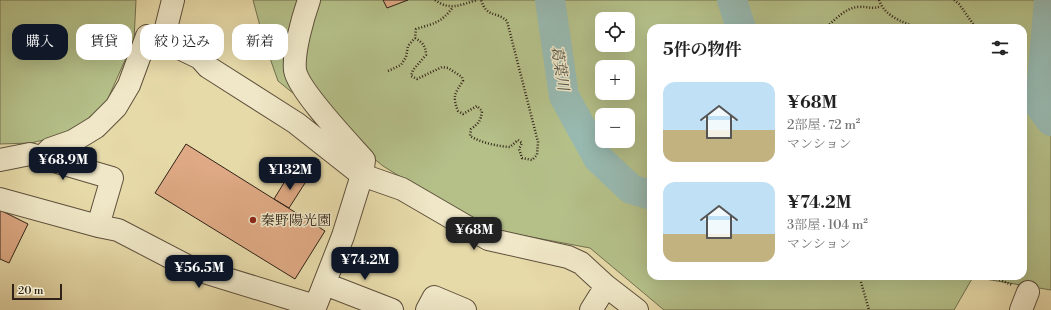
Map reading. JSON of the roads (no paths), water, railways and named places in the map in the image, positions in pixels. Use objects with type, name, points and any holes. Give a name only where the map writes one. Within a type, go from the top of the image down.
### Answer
[{"type":"street","points":[[167,24],[173,0]]},
{"type":"street","points":[[0,199],[98,226],[118,230],[190,268],[315,308],[343,236],[362,175],[364,160],[299,82],[295,70],[296,51],[309,0]]},
{"type":"street","points":[[42,157],[50,149],[73,141],[96,127],[116,107],[129,85],[140,55]]},
{"type":"street","points":[[202,60],[208,67],[296,123],[362,175],[402,189],[488,238],[568,257],[580,263],[606,286],[637,310]]},
{"type":"street","points":[[0,160],[30,154],[112,178],[98,226]]},
{"type":"street","points":[[325,284],[392,310]]},
{"type":"street","points":[[591,310],[606,286]]},
{"type":"street","points":[[427,310],[434,297],[465,310]]},
{"type":"waterway","name":"葛葉川","points":[[550,0],[564,96],[598,158],[631,189],[647,194]]},
{"type":"waterway","name":"葛葉川","points":[[732,0],[740,24]]},
{"type":"waterway","name":"葛葉川","points":[[1049,0],[1040,106],[1051,121]]},
{"type":"place","name":"秦野陽光園","points":[[253,220]]}]
